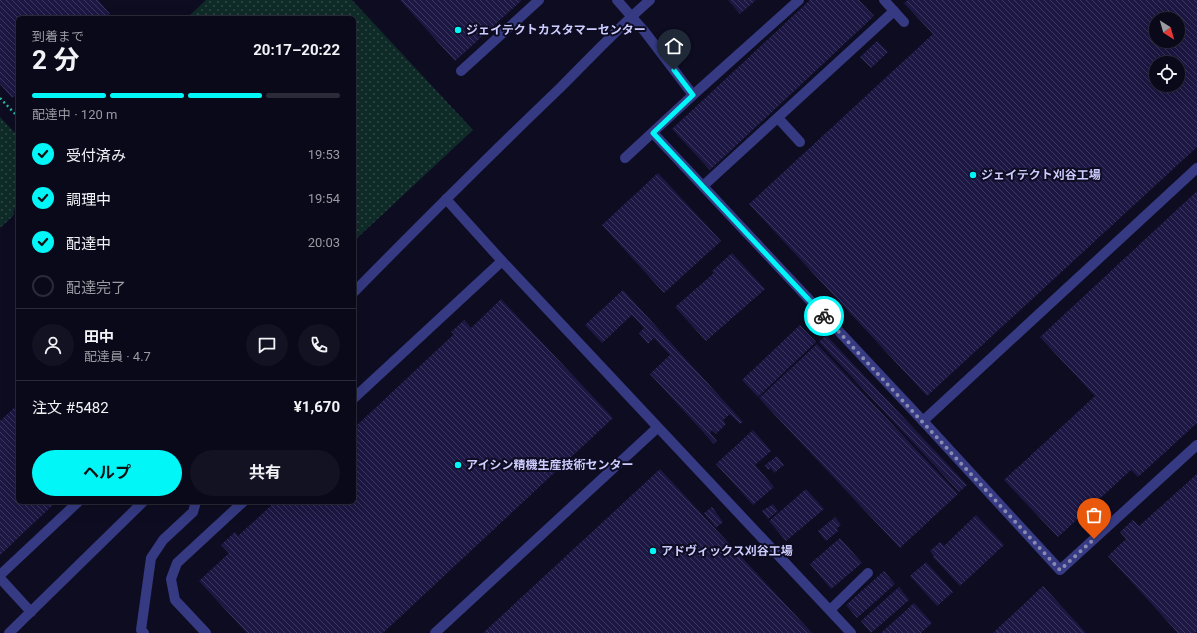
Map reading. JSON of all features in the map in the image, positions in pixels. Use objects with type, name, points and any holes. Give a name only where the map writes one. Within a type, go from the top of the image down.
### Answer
[{"type":"street","points":[[461,71],[539,0]]},
{"type":"street","points":[[617,0],[646,32],[693,95]]},
{"type":"street","points":[[356,290],[631,16],[650,0]]},
{"type":"street","points":[[625,158],[799,0]]},
{"type":"street","points":[[703,186],[778,118],[891,4],[904,22]]},
{"type":"street","points":[[778,118],[800,142]]},
{"type":"street","points":[[653,133],[923,421],[1060,570],[1197,445]]},
{"type":"street","points":[[923,421],[1197,168]]},
{"type":"street","points":[[446,199],[657,428],[851,633]]},
{"type":"street","points":[[356,396],[502,261]]},
{"type":"street","points":[[435,633],[657,428]]},
{"type":"street","points":[[31,612],[0,576],[76,504]]},
{"type":"street","points":[[9,633],[141,504]]},
{"type":"street","points":[[144,633],[141,630],[151,558],[163,540],[193,512],[195,504]]},
{"type":"street","points":[[206,633],[176,600],[171,579],[177,563],[241,504]]},
{"type":"street","points":[[830,610],[868,573]]},
{"type":"path","points":[[0,98],[16,115]]},
{"type":"green space","points":[[206,0],[352,0],[473,130],[356,239],[356,16],[189,16]]},
{"type":"green space","points":[[0,117],[16,134],[16,203],[13,216],[0,228]]},
{"type":"building","points":[[0,0],[98,0],[110,14],[108,16],[16,16],[16,95],[12,98],[0,84]]},
{"type":"building","name":"ジェイテクトカスタマーセンター","points":[[400,0],[522,0],[455,61]]},
{"type":"building","points":[[728,0],[756,0],[740,14]]},
{"type":"building","points":[[810,0],[859,0],[874,16],[710,170],[672,129]]},
{"type":"building","name":"ジェイテクト刈谷工場","points":[[908,0],[1197,0],[1197,147],[927,396],[749,204],[933,34],[904,3]]},
{"type":"building","points":[[877,41],[888,52],[871,68],[860,57]]},
{"type":"building","points":[[658,173],[721,241],[664,293],[602,225]]},
{"type":"building","points":[[1197,191],[1197,423],[1138,477],[1131,470],[1058,537],[1004,480],[1095,396],[1040,337]]},
{"type":"building","points":[[732,253],[765,289],[706,341],[675,307],[714,273],[712,271]]},
{"type":"building","points":[[623,290],[743,422],[740,424],[730,414],[723,420],[726,424],[716,434],[712,430],[710,433],[717,441],[714,444],[650,374],[670,355],[654,338],[648,344],[639,333],[644,328],[632,315],[602,343],[585,325]]},
{"type":"building","name":"アイシン精機生産技術センター","points":[[501,299],[613,418],[383,633],[247,633],[199,581],[229,553],[221,545],[235,532],[238,536],[273,504],[356,504],[356,426],[454,334],[451,332],[464,320],[471,328]]},
{"type":"building","points":[[800,325],[816,342],[758,397],[742,380]]},
{"type":"building","points":[[826,335],[967,485],[959,492],[819,342]]},
{"type":"building","points":[[817,344],[958,494],[900,548],[759,398]]},
{"type":"building","points":[[16,406],[16,504],[54,504],[0,555],[0,421]]},
{"type":"building","points":[[753,430],[771,451],[755,465],[774,487],[753,505],[716,464]]},
{"type":"building","points":[[777,456],[784,465],[774,473],[771,468],[768,470],[765,465]]},
{"type":"building","name":"アドヴィックス刈谷工場","points":[[660,469],[812,633],[483,633]]},
{"type":"building","points":[[1197,474],[1197,631],[1195,633],[1178,633],[1108,556],[1126,539],[1120,532],[1133,520],[1139,526]]},
{"type":"building","points":[[806,489],[824,509],[786,541],[769,521]]},
{"type":"building","points":[[773,504],[778,511],[768,519],[762,511]]},
{"type":"building","points":[[712,507],[723,522],[716,528],[704,513]]},
{"type":"building","points":[[976,515],[1004,545],[960,586],[933,557],[934,556],[930,551],[940,542],[944,546]]},
{"type":"building","points":[[835,517],[841,525],[837,528],[838,531],[826,541],[818,531]]},
{"type":"building","points":[[840,538],[862,563],[831,589],[810,564]]},
{"type":"building","points":[[926,562],[953,592],[937,606],[910,576]]},
{"type":"building","points":[[884,571],[895,584],[857,618],[846,605]]},
{"type":"building","points":[[1043,586],[1086,633],[993,633]]},
{"type":"building","points":[[899,587],[909,600],[871,633],[861,621]]},
{"type":"building","points":[[914,603],[932,623],[921,633],[881,633]]},
{"type":"way so far","points":[[824,316],[1060,570],[1094,539]]},
{"type":"place","name":"ジェイテクトカスタマーセンター","points":[[458,30]]},
{"type":"place","name":"ジェイテクト刈谷工場","points":[[973,175]]},
{"type":"place","name":"アイシン精機生産技術センター","points":[[458,465]]},
{"type":"place","name":"アドヴィックス刈谷工場","points":[[653,551]]},
{"type":"route","points":[[674,70],[693,95],[653,133],[824,316]]}]
